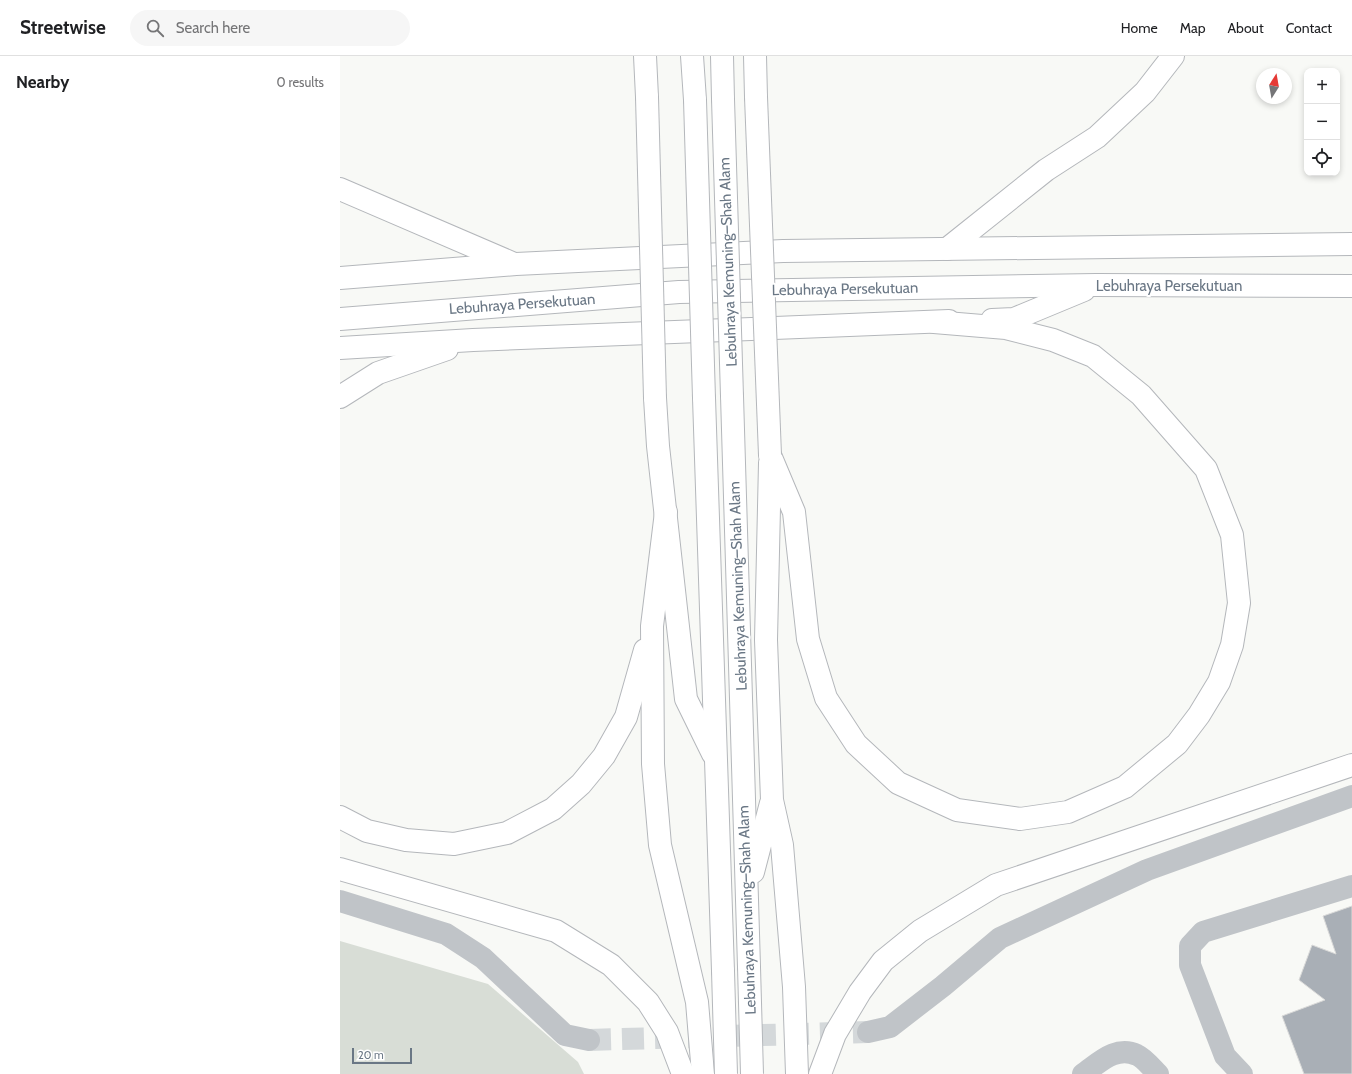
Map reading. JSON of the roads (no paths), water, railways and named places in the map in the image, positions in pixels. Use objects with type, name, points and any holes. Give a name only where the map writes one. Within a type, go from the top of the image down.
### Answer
[{"type":"highway","points":[[645,56],[655,398],[666,512],[686,699],[716,760]]},
{"type":"highway","name":"Lebuhraya Kemuning–Shah Alam","points":[[692,56],[726,1074]]},
{"type":"highway","name":"Lebuhraya Kemuning–Shah Alam","points":[[722,56],[752,1074]]},
{"type":"highway","points":[[755,56],[770,455],[766,640],[772,800],[782,845],[794,987],[797,1074]]},
{"type":"highway","points":[[947,249],[1046,170],[1097,138],[1145,92],[1173,56]]},
{"type":"highway","points":[[340,189],[516,264]]},
{"type":"highway","points":[[340,278],[516,264],[783,251],[1352,244]]},
{"type":"highway","points":[[340,348],[473,340],[1014,319],[1096,285]]},
{"type":"highway","name":"Lebuhraya Persekutuan","points":[[340,319],[679,292],[1096,285],[1352,286]]},
{"type":"highway","points":[[770,455],[794,512],[808,639],[826,698],[856,744],[898,783],[957,810],[1020,819],[1068,812],[1125,787],[1177,744],[1199,715],[1219,682],[1232,645],[1239,603],[1232,535],[1206,469],[1141,395],[1093,356],[1053,340],[1006,328],[934,322]]},
{"type":"highway","points":[[340,397],[378,373],[473,340]]},
{"type":"highway","points":[[666,512],[652,626],[653,764],[660,844],[697,1002],[703,1074]]},
{"type":"highway","points":[[340,817],[367,831],[406,840],[454,844],[507,833],[553,809],[581,784],[604,756],[626,717],[652,626]]},
{"type":"highway","points":[[820,1074],[835,1034],[860,992],[883,961],[920,930],[996,885],[1352,765]]},
{"type":"highway","points":[[746,894],[772,800]]},
{"type":"highway","points":[[340,869],[556,931],[611,965],[648,1002],[667,1032],[683,1074]]},
{"type":"street","points":[[868,1032],[890,1027],[943,986],[1000,938],[1147,870],[1352,796]]},
{"type":"street","points":[[1242,1074],[1224,1056],[1190,965],[1190,946],[1203,932],[1352,886]]},
{"type":"street","points":[[340,901],[446,934],[483,958],[564,1035],[589,1040]]},
{"type":"street","points":[[1083,1074],[1111,1054],[1124,1052],[1137,1055],[1158,1074]]},
{"type":"tunnel","points":[[589,1040],[868,1032]]}]
